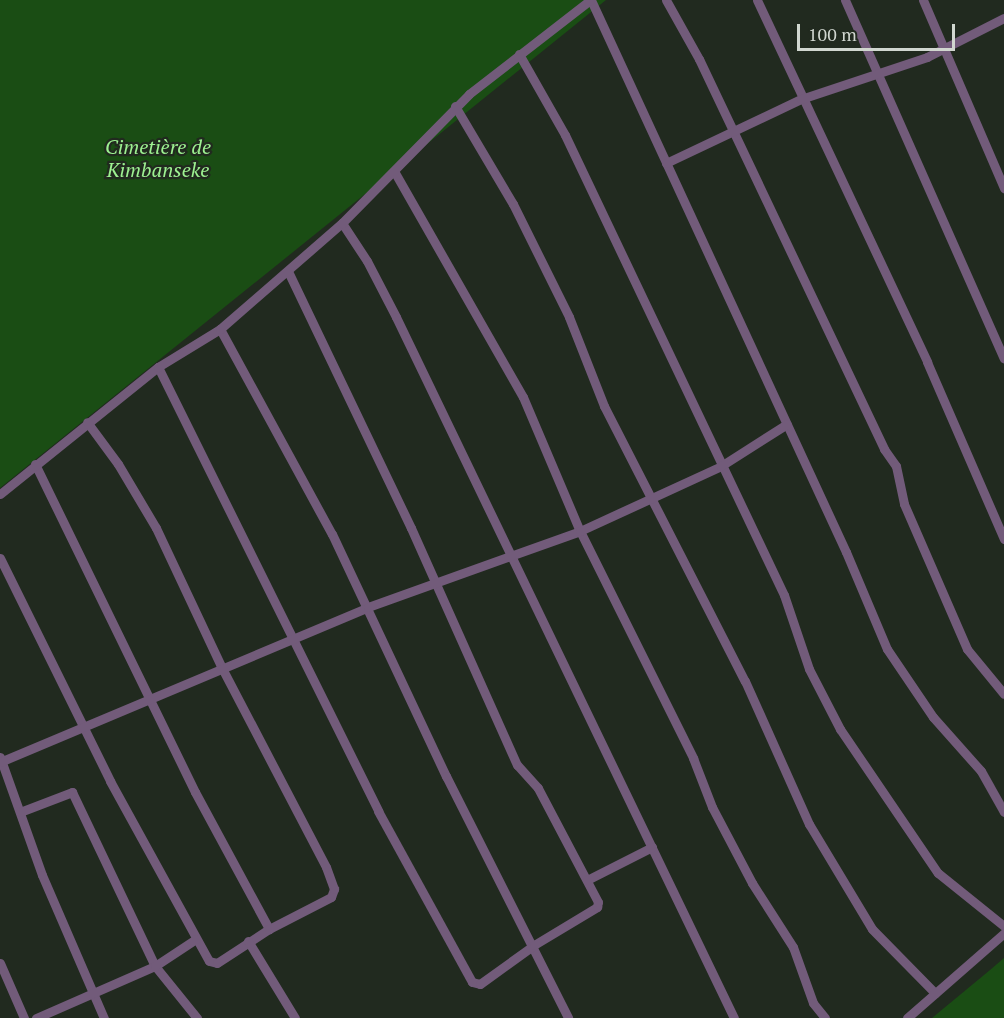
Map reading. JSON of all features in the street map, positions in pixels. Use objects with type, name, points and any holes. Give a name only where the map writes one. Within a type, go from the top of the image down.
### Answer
[{"type":"street","points":[[0,494],[158,367],[220,329],[342,223],[455,106],[590,0],[787,424],[887,649],[933,717],[981,771],[1004,812]]},
{"type":"street","points":[[666,0],[699,59],[731,134],[884,449],[896,466],[904,504],[967,649],[1004,694]]},
{"type":"street","points":[[757,0],[801,99],[927,362],[1004,540]]},
{"type":"street","points":[[845,0],[880,71],[1004,357]]},
{"type":"street","points":[[922,0],[1004,188]]},
{"type":"street","points":[[666,163],[801,99],[944,50],[1004,18]]},
{"type":"street","points":[[519,54],[565,135],[784,595],[809,669],[840,729],[938,873],[1004,926]]},
{"type":"street","points":[[455,106],[513,204],[569,317],[604,406],[745,681],[809,824],[872,929],[935,993]]},
{"type":"street","points":[[394,171],[523,397],[580,531],[693,758],[712,807],[752,883],[793,947],[813,1003],[825,1018]]},
{"type":"street","points":[[342,223],[377,280],[734,1018]]},
{"type":"street","points":[[158,367],[378,811],[472,982],[480,984],[534,945],[597,907],[587,879],[537,788],[518,765],[433,582],[411,528],[288,271]]},
{"type":"street","points":[[220,329],[368,607],[446,776],[534,945],[568,1018]]},
{"type":"street","points":[[0,558],[82,726],[196,939],[213,964],[269,929],[331,897],[334,889],[221,666],[146,509],[87,423]]},
{"type":"street","points":[[104,1018],[1,760],[221,666],[368,607],[580,531],[721,466],[787,424]]},
{"type":"street","points":[[35,464],[152,696],[195,792],[269,929]]},
{"type":"street","points":[[20,812],[72,792],[155,966],[197,1018]]},
{"type":"street","points":[[587,879],[652,847]]},
{"type":"street","points":[[907,1018],[1004,933]]},
{"type":"street","points":[[36,1018],[155,966],[196,939]]},
{"type":"street","points":[[248,941],[295,1018]]},
{"type":"street","points":[[0,963],[24,1018]]},
{"type":"green space","name":"Cimetière de Kimbanseke","points":[[0,0],[606,0],[0,488]]},
{"type":"green space","points":[[1004,958],[1004,1018],[932,1018],[990,970]]}]
